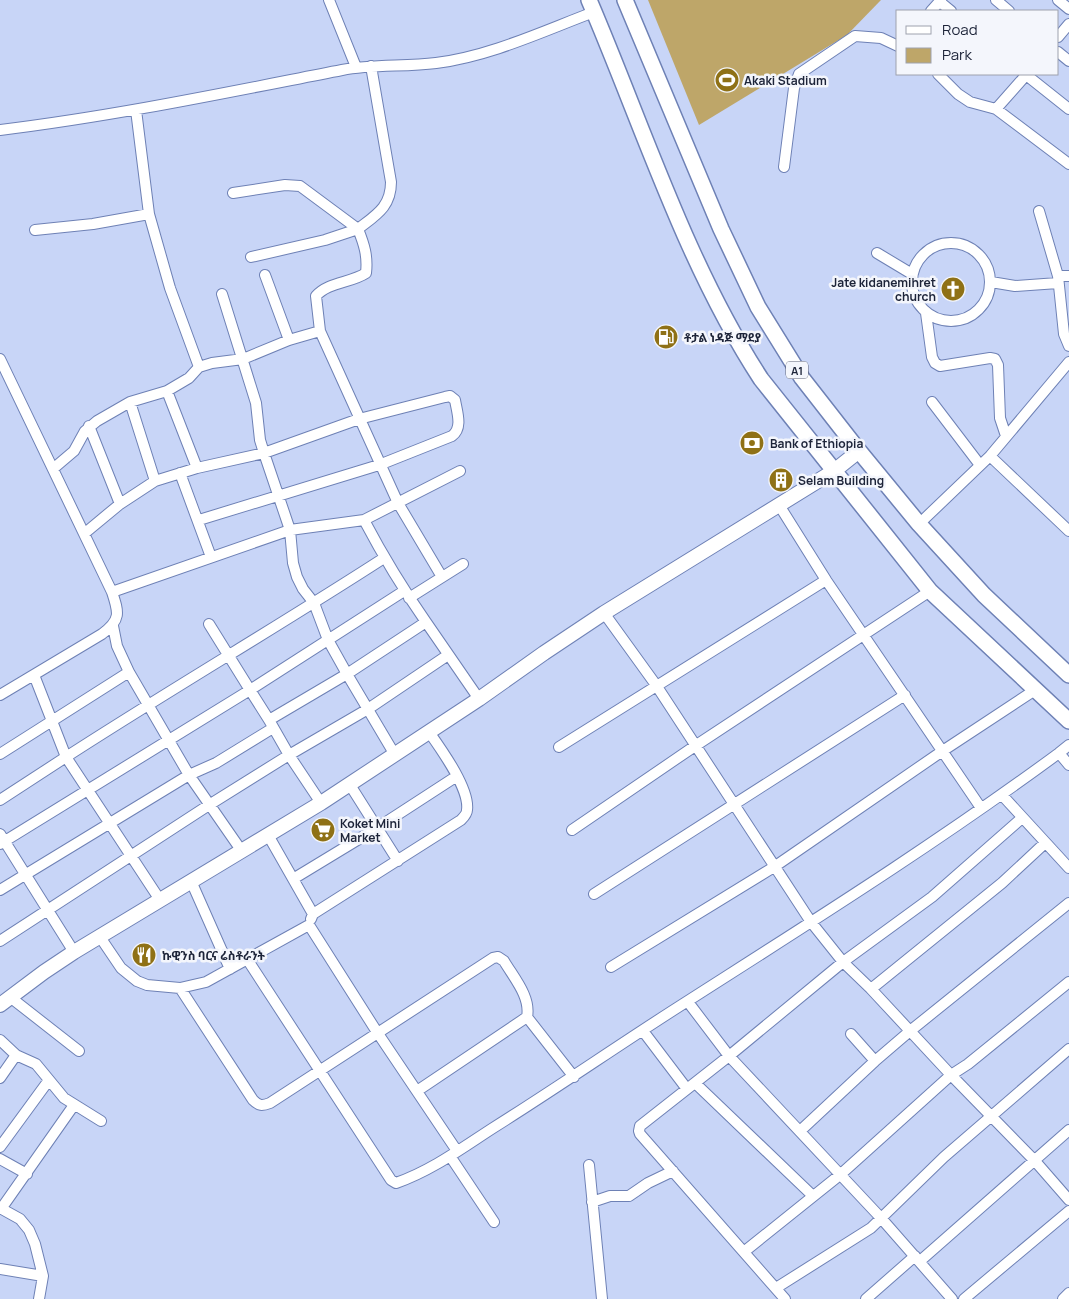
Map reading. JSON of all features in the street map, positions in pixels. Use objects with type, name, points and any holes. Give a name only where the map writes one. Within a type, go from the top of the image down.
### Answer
[{"type":"main road","name":"A1","points":[[625,0],[721,229],[758,307],[802,378],[859,452],[919,524],[984,595],[1069,675]]},
{"type":"main road","points":[[592,6],[674,208],[718,307],[739,346],[761,379],[930,591],[1069,721]]},
{"type":"street","points":[[329,0],[356,67]]},
{"type":"street","points":[[996,0],[1008,10]]},
{"type":"street","points":[[1058,0],[1069,9]]},
{"type":"street","points":[[932,10],[941,1],[950,10]]},
{"type":"street","points":[[1,128],[136,110],[356,67],[435,63],[468,57],[496,49],[592,6]]},
{"type":"street","points":[[1059,36],[1069,24]]},
{"type":"street","points":[[784,167],[794,88],[799,74],[855,36],[881,38],[896,45]]},
{"type":"street","points":[[1059,53],[1069,61]]},
{"type":"street","points":[[251,257],[326,240],[358,229],[388,202],[392,182],[370,66]]},
{"type":"street","points":[[939,75],[958,94],[970,102],[996,109],[1069,164]]},
{"type":"street","points":[[996,109],[1025,75]]},
{"type":"street","points":[[1027,75],[1069,109]]},
{"type":"street","points":[[136,110],[150,214],[170,288],[199,367]]},
{"type":"street","points":[[233,193],[285,185],[300,186],[358,229],[366,251],[366,273],[358,278],[321,290],[316,296],[320,331],[379,465],[398,503],[442,577]]},
{"type":"street","points":[[1040,211],[1058,279],[1064,334],[1069,346]]},
{"type":"street","points":[[35,230],[93,224],[150,214]]},
{"type":"street","points":[[955,242],[969,246],[980,255],[988,268],[991,282],[988,296],[980,309],[968,317],[954,321],[939,320],[926,313],[916,302],[911,289],[912,274],[917,260],[927,250],[940,244],[955,242]]},
{"type":"street","points":[[877,253],[912,274]]},
{"type":"street","points":[[265,275],[289,340]]},
{"type":"street","points":[[991,282],[1015,286],[1069,276]]},
{"type":"street","points":[[222,294],[256,403],[260,440],[290,530],[293,563],[297,577],[303,589],[314,603],[328,640],[395,755]]},
{"type":"street","points":[[926,313],[932,357],[935,364],[940,366],[990,358],[995,359],[998,365],[1000,418],[1006,436]]},
{"type":"street","points":[[54,468],[74,452],[90,426],[130,402],[167,391],[189,378],[199,367],[212,363],[243,359],[289,340],[320,331]]},
{"type":"street","points":[[0,359],[112,592],[117,607],[117,616],[113,626],[117,646],[129,672],[188,775],[241,850]]},
{"type":"street","points":[[919,524],[990,456],[1069,362]]},
{"type":"street","points":[[167,391],[197,468]]},
{"type":"street","points":[[85,533],[120,504],[155,481],[197,468],[264,453],[359,419],[450,396],[455,400],[459,426],[457,432],[379,465],[198,520]]},
{"type":"street","points":[[130,402],[155,481]]},
{"type":"street","points":[[932,402],[980,465]]},
{"type":"street","points":[[90,426],[120,504]]},
{"type":"street","points":[[79,1051],[3,1003],[74,952],[350,785],[480,699],[604,613],[834,471],[859,452]]},
{"type":"street","points":[[990,456],[1069,531]]},
{"type":"street","points":[[112,592],[290,530],[364,520],[460,471]]},
{"type":"street","points":[[180,473],[211,557]]},
{"type":"street","points":[[779,504],[826,580],[905,695],[941,752],[981,808]]},
{"type":"street","points":[[364,520],[406,594],[480,699]]},
{"type":"street","points":[[0,800],[147,705],[229,656],[384,558]]},
{"type":"street","points":[[74,952],[2,840],[250,690],[328,640],[406,594],[442,577],[463,564]]},
{"type":"street","points":[[559,747],[826,580]]},
{"type":"street","points":[[572,830],[695,746],[865,636],[930,591]]},
{"type":"street","points":[[604,613],[656,685],[811,922],[843,962],[1035,1161],[1069,1200]]},
{"type":"street","points":[[0,890],[188,775],[216,763],[271,724],[426,622]]},
{"type":"street","points":[[209,624],[289,755],[321,803]]},
{"type":"street","points":[[0,694],[113,626]]},
{"type":"street","points":[[0,941],[209,805],[368,709],[448,655]]},
{"type":"street","points":[[0,754],[129,672]]},
{"type":"street","points":[[34,675],[66,757],[160,900]]},
{"type":"street","points":[[611,967],[774,868],[941,752],[1035,690]]},
{"type":"street","points":[[594,894],[905,695]]},
{"type":"street","points":[[100,937],[121,968],[137,981],[147,985],[180,988],[206,982],[309,925],[313,914],[461,820],[466,814],[467,799],[457,776],[430,732]]},
{"type":"street","points":[[247,959],[391,1180],[396,1183],[453,1154],[574,1077],[1002,795],[1069,744]]},
{"type":"street","points":[[1059,752],[1069,765]]},
{"type":"street","points":[[292,879],[377,828],[457,776]]},
{"type":"street","points":[[350,785],[398,861]]},
{"type":"street","points":[[1002,795],[1069,868]]},
{"type":"street","points":[[785,1299],[639,1131],[640,1126],[843,962],[932,897],[1022,818]]},
{"type":"street","points":[[268,835],[313,914]]},
{"type":"street","points":[[871,989],[1002,883],[1045,843]]},
{"type":"street","points":[[191,881],[230,969]]},
{"type":"street","points":[[800,1131],[910,1031],[1069,903]]},
{"type":"street","points":[[309,925],[416,1091],[494,1222]]},
{"type":"street","points":[[180,988],[253,1100],[262,1106],[270,1103],[320,1071],[492,958],[498,957],[504,961],[527,1000],[529,1009],[527,1017],[416,1091]]},
{"type":"street","points":[[745,1251],[841,1174],[951,1075],[968,1064],[1069,982]]},
{"type":"street","points":[[688,1002],[729,1056],[882,1218],[952,1299]]},
{"type":"street","points":[[527,1017],[574,1077]]},
{"type":"street","points":[[643,1031],[691,1086],[814,1196]]},
{"type":"street","points":[[851,1034],[875,1061]]},
{"type":"street","points":[[0,1040],[16,1055],[36,1064],[60,1095],[101,1121]]},
{"type":"street","points":[[776,1288],[871,1228],[944,1158],[1069,1049]]},
{"type":"street","points":[[0,1078],[16,1055]]},
{"type":"street","points":[[0,1147],[49,1080]]},
{"type":"street","points":[[39,1299],[43,1276],[35,1244],[29,1230],[20,1219],[1,1208],[27,1174],[74,1105]]},
{"type":"street","points":[[866,1299],[1035,1161],[1069,1130]]},
{"type":"street","points":[[0,1159],[27,1174]]},
{"type":"street","points":[[588,1165],[602,1299]]},
{"type":"street","points":[[592,1202],[610,1196],[629,1196],[648,1183],[673,1170]]},
{"type":"street","points":[[964,1299],[1069,1211]]},
{"type":"street","points":[[0,1270],[43,1276]]},
{"type":"street","points":[[1063,1299],[1069,1293]]},
{"type":"green space","name":"Akaki Stadium","points":[[648,0],[881,0],[847,35],[699,125]]},
{"type":"place","name":"Akaki Stadium","points":[[727,80]]},
{"type":"place","name":"Jate kidanemihret church","points":[[953,289]]},
{"type":"place","name":"ቶታል ነዳጅ ማደያ","points":[[666,337]]},
{"type":"place","name":"Bank of Ethiopia","points":[[752,443]]},
{"type":"place","name":"Selam Building","points":[[781,480]]},
{"type":"place","name":"Koket Mini Market","points":[[323,830]]},
{"type":"place","name":"ኩዊንስ ባርና ሬስቶራንት","points":[[144,955]]}]
